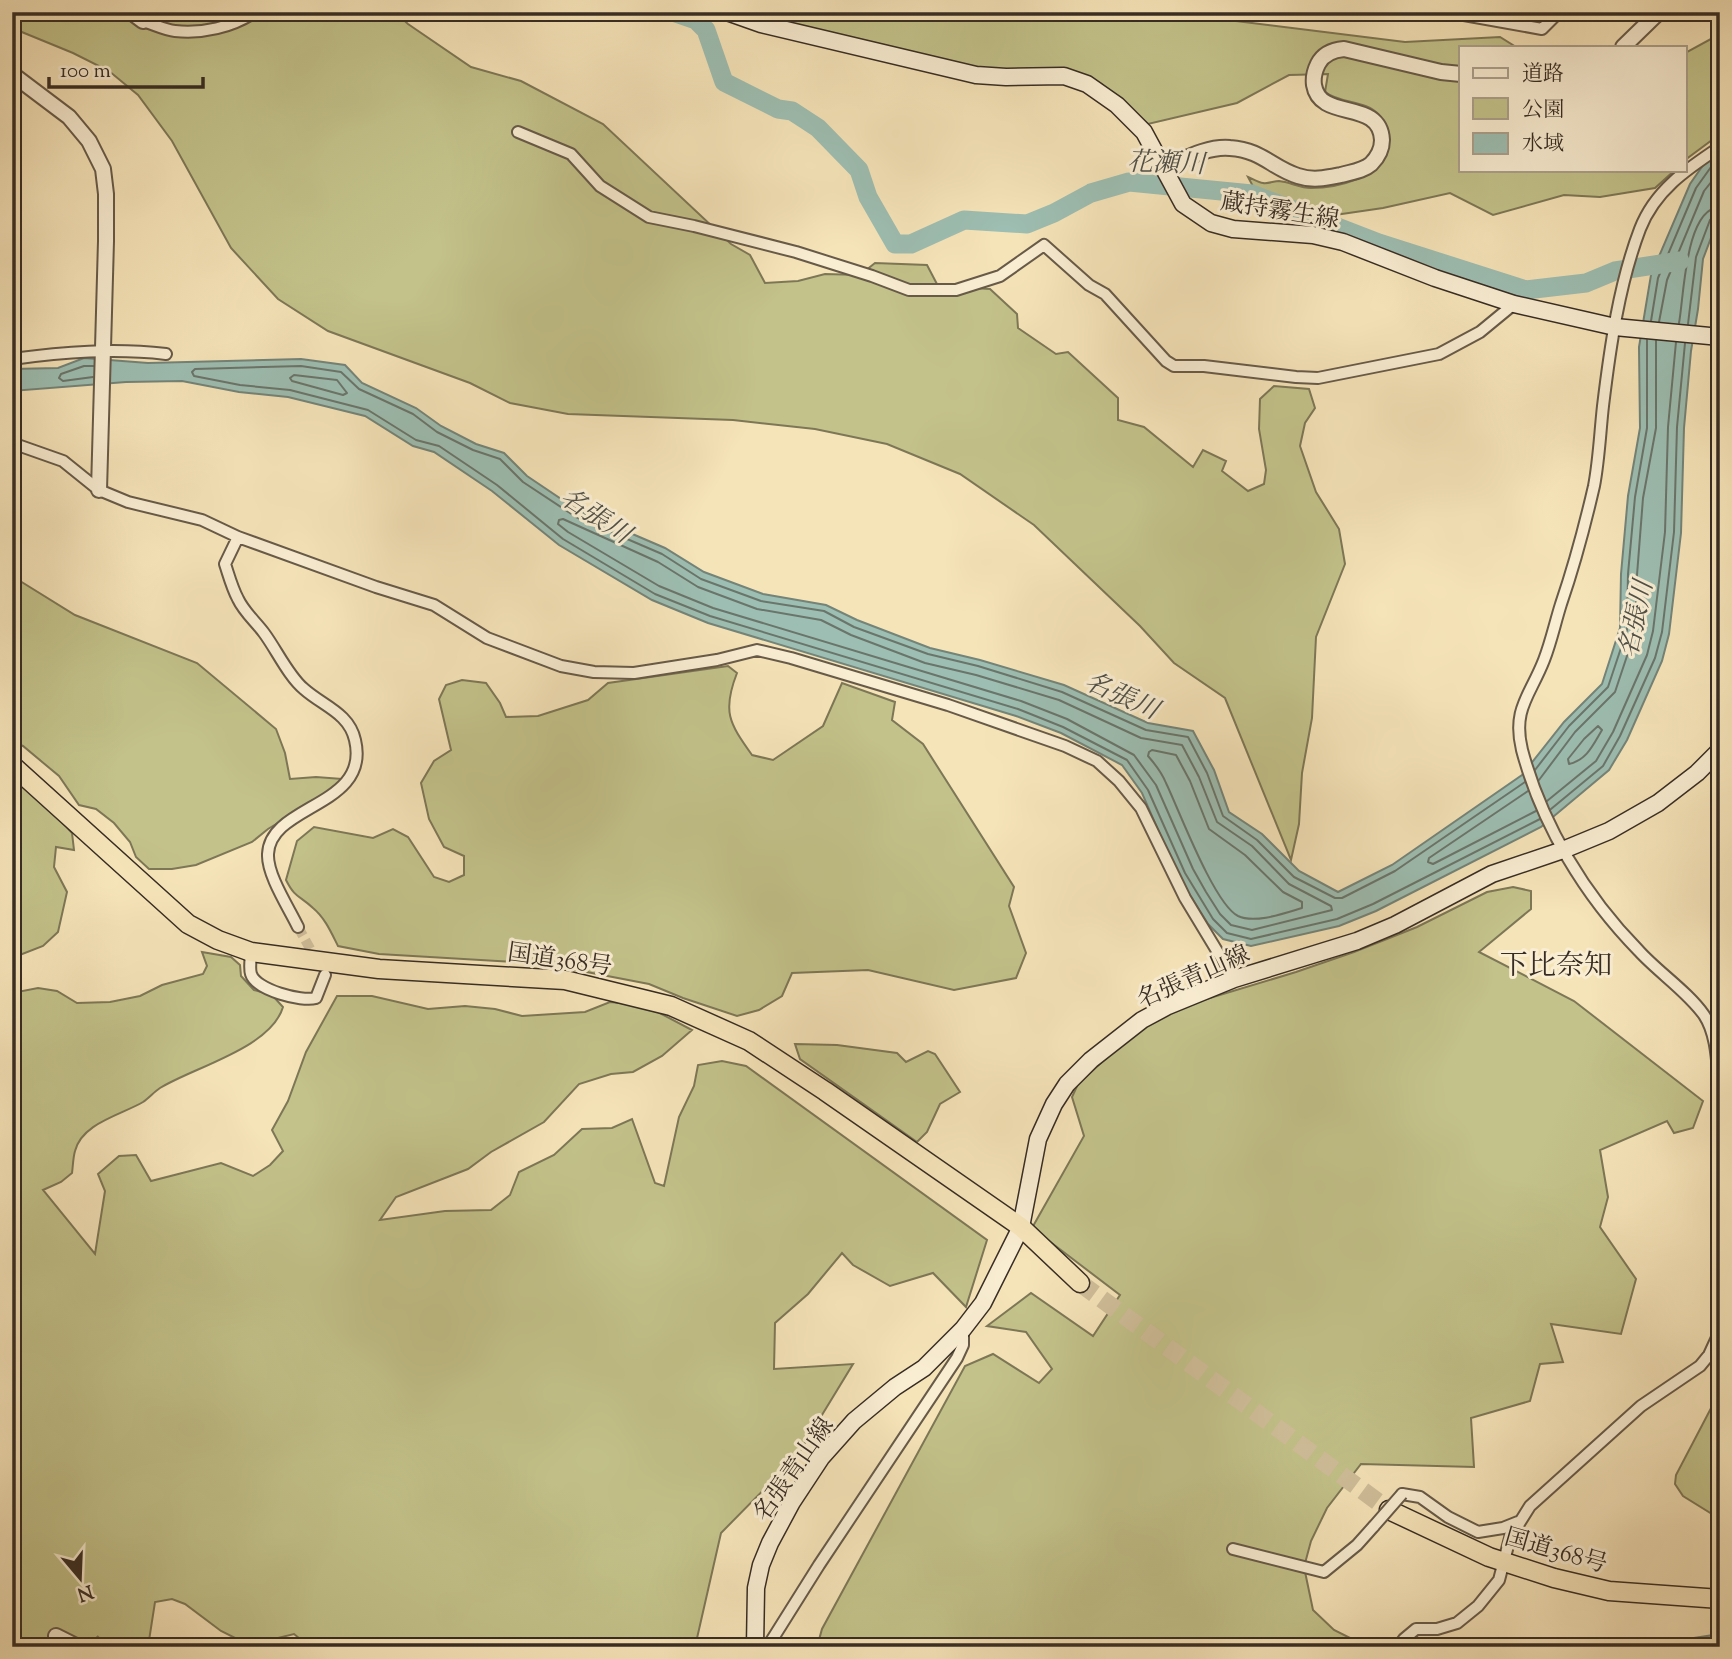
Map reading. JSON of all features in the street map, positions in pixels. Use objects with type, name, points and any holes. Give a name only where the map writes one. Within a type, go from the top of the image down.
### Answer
[{"type":"highway","name":"国道368号","points":[[12,765],[188,924],[218,940],[251,952],[379,969],[565,980],[671,1006],[749,1041],[1021,1227],[1080,1283]]},
{"type":"highway","name":"国道368号","points":[[1389,1510],[1503,1562],[1554,1578],[1609,1591],[1720,1599]]},
{"type":"main road","name":"蔵持霧生線","points":[[727,12],[761,24],[976,75],[1064,76],[1077,79],[1117,105],[1144,132],[1183,204],[1201,218],[1221,227],[1314,235],[1343,242],[1435,278],[1514,304],[1615,327],[1720,337]]},
{"type":"main road","name":"名張青山線","points":[[755,1647],[756,1588],[761,1565],[792,1502],[821,1458],[854,1421],[923,1368],[963,1329],[983,1303],[1021,1227],[1038,1139],[1054,1104],[1067,1084],[1091,1060],[1142,1020],[1168,1006],[1234,979],[1357,941],[1405,920],[1492,874],[1609,831],[1658,803],[1697,773],[1720,750]]},
{"type":"street","points":[[131,12],[143,21],[174,31],[211,30],[243,20],[256,12]]},
{"type":"street","points":[[1464,13],[1542,29],[1559,12]]},
{"type":"street","points":[[1624,46],[1659,12]]},
{"type":"street","points":[[1164,168],[1201,152],[1227,147],[1254,152],[1290,173],[1311,179],[1367,167],[1379,153],[1382,139],[1379,128],[1373,119],[1365,114],[1325,103],[1314,86],[1320,60],[1335,49],[1459,74]]},
{"type":"street","points":[[13,76],[69,117],[89,141],[103,169],[106,217],[99,490]]},
{"type":"street","points":[[518,132],[571,154],[600,187],[649,218],[694,226],[796,252],[909,290],[956,290],[1000,276],[1044,245],[1089,285],[1105,294],[1166,361],[1174,366],[1318,377],[1439,354],[1480,332],[1514,304]]},
{"type":"street","points":[[1686,169],[1720,146]]},
{"type":"street","points":[[1681,172],[1652,203],[1640,229],[1625,279],[1605,387],[1594,485],[1544,660],[1520,709],[1517,726],[1522,751],[1550,830],[1622,934],[1704,1015],[1714,1039],[1720,1092]]},
{"type":"street","points":[[12,359],[70,351],[129,350],[166,354]]},
{"type":"street","points":[[12,443],[63,461],[99,490],[128,502],[202,520],[238,537],[376,587],[435,604],[487,638],[561,666],[594,672],[634,673],[717,660],[757,650],[948,705],[1076,751],[1097,761],[1119,781],[1141,808],[1185,898],[1234,979]]},
{"type":"street","points":[[238,537],[225,564],[239,602],[264,632],[302,688],[348,722],[355,741],[356,759],[345,786],[290,821],[272,837],[268,854],[271,871],[298,927]]},
{"type":"street","points":[[251,952],[250,973],[256,982],[291,998],[306,1001],[316,999],[325,975]]},
{"type":"street","points":[[755,1647],[770,1643],[819,1564],[957,1358],[962,1345],[963,1329]]},
{"type":"street","points":[[1398,1647],[1416,1629],[1437,1629],[1457,1623],[1478,1606],[1499,1580],[1510,1538],[1530,1506],[1641,1406],[1700,1366],[1709,1355],[1720,1331]]},
{"type":"street","points":[[1233,1549],[1324,1572],[1357,1545],[1402,1493],[1420,1497],[1448,1517],[1478,1532],[1503,1528],[1518,1522]]},
{"type":"street","points":[[55,1636],[78,1647]]},
{"type":"green space","points":[[12,12],[395,12],[471,67],[521,81],[603,124],[731,244],[750,255],[765,283],[798,281],[825,274],[860,275],[875,263],[927,265],[938,286],[990,289],[1017,314],[1018,328],[1056,354],[1068,352],[1118,398],[1118,420],[1144,427],[1193,467],[1203,450],[1226,461],[1222,471],[1248,491],[1264,484],[1266,470],[1259,429],[1260,399],[1274,386],[1309,389],[1315,408],[1305,423],[1300,446],[1316,492],[1339,529],[1345,564],[1316,637],[1312,718],[1302,773],[1299,824],[1291,860],[1225,698],[1174,663],[1140,626],[1034,525],[960,474],[887,444],[815,429],[733,420],[568,414],[510,403],[470,383],[328,331],[278,299],[231,248],[172,141],[138,95],[109,71],[12,28]]},
{"type":"green space","points":[[743,12],[1199,12],[1212,18],[1405,42],[1500,37],[1514,46],[1459,46],[1459,172],[1673,172],[1655,188],[1600,197],[1564,195],[1493,215],[1450,193],[1383,208],[1335,215],[1316,214],[1256,192],[1248,177],[1261,183],[1279,181],[1307,188],[1321,188],[1356,180],[1376,168],[1383,160],[1389,140],[1382,119],[1374,110],[1325,92],[1328,74],[1289,75],[1237,103],[1148,124],[1100,83],[1062,72],[976,71]]},
{"type":"green space","points":[[1720,34],[1720,134],[1686,159],[1686,52]]},
{"type":"green space","points":[[12,576],[75,615],[197,663],[276,729],[285,753],[290,779],[343,779],[252,842],[196,865],[149,869],[136,857],[130,842],[114,823],[96,809],[79,805],[59,776],[23,746],[12,742]]},
{"type":"green space","points":[[728,666],[737,673],[729,707],[733,725],[752,755],[773,760],[823,726],[842,683],[895,702],[892,720],[923,744],[1014,887],[1009,906],[1026,953],[1016,978],[954,990],[868,970],[792,973],[782,996],[759,1010],[737,1016],[649,984],[571,969],[513,962],[379,954],[338,946],[321,916],[295,893],[286,880],[297,841],[314,827],[373,838],[393,829],[408,837],[434,877],[449,882],[464,875],[464,856],[444,847],[429,819],[421,783],[434,761],[451,750],[439,699],[446,685],[462,680],[486,683],[506,717],[538,716],[588,700],[608,683]]},
{"type":"green space","points":[[18,782],[54,813],[72,833],[74,850],[56,847],[54,867],[67,892],[58,932],[43,946],[12,958],[12,783]]},
{"type":"green space","points":[[1513,887],[1531,891],[1531,909],[1479,952],[1574,1001],[1703,1101],[1693,1128],[1674,1133],[1667,1121],[1600,1150],[1608,1197],[1600,1227],[1636,1279],[1621,1334],[1551,1324],[1563,1362],[1540,1364],[1530,1401],[1471,1418],[1474,1467],[1361,1464],[1327,1508],[1311,1541],[1304,1567],[1313,1610],[1334,1630],[1356,1641],[1386,1647],[817,1647],[822,1629],[965,1366],[993,1354],[1039,1383],[1052,1369],[1026,1332],[987,1326],[1031,1293],[1093,1336],[1120,1295],[1032,1228],[1084,1136],[1072,1097],[1078,1084],[1115,1050],[1154,1021],[1190,1004],[1354,952],[1417,927],[1487,892]]},
{"type":"green space","points":[[202,952],[231,957],[240,965],[241,976],[254,990],[272,995],[283,1007],[276,1021],[248,1045],[160,1088],[143,1102],[85,1133],[74,1154],[72,1173],[61,1182],[43,1190],[95,1254],[105,1191],[98,1174],[119,1156],[136,1155],[151,1181],[221,1163],[253,1176],[270,1165],[283,1151],[272,1130],[288,1101],[306,1052],[337,996],[372,996],[428,1009],[465,1006],[495,1009],[522,1016],[585,1012],[610,1002],[652,1009],[692,1030],[662,1056],[633,1072],[611,1074],[579,1084],[544,1122],[491,1152],[468,1169],[396,1197],[380,1220],[445,1211],[491,1210],[510,1195],[519,1172],[554,1155],[582,1129],[612,1128],[632,1119],[655,1183],[664,1186],[679,1117],[694,1086],[698,1065],[722,1061],[746,1066],[987,1240],[966,1307],[933,1273],[890,1286],[853,1265],[842,1253],[808,1294],[775,1323],[774,1369],[853,1364],[797,1456],[721,1533],[695,1647],[654,1647],[627,1642],[613,1647],[310,1647],[294,1634],[249,1645],[221,1631],[185,1604],[172,1599],[155,1602],[148,1647],[109,1647],[97,1636],[104,1647],[12,1647],[12,993],[38,988],[57,991],[77,1003],[110,1002],[140,996],[162,985],[203,974],[207,966]]},
{"type":"green space","points":[[795,1044],[837,1045],[897,1053],[906,1062],[928,1051],[935,1054],[960,1092],[940,1104],[927,1132],[917,1142],[800,1059]]},
{"type":"green space","points":[[1720,1391],[1720,1519],[1683,1496],[1675,1484],[1676,1475]]},
{"type":"water","name":"名張川","points":[[1720,153],[1720,214],[1703,259],[1691,351],[1684,428],[1681,533],[1669,634],[1662,661],[1627,740],[1609,770],[1541,827],[1376,911],[1339,926],[1251,946],[1223,939],[1208,924],[1178,876],[1142,793],[1122,765],[1061,733],[1016,716],[708,623],[652,600],[559,545],[492,491],[434,452],[413,446],[365,416],[288,397],[239,392],[182,381],[126,382],[12,391],[12,369],[58,368],[84,358],[148,363],[301,359],[345,365],[362,383],[416,408],[441,426],[476,444],[504,453],[527,476],[579,511],[665,548],[704,572],[763,594],[826,605],[930,648],[1064,685],[1148,723],[1193,731],[1214,770],[1229,812],[1262,834],[1299,871],[1338,892],[1392,865],[1522,775],[1564,722],[1602,684],[1620,628],[1621,574],[1628,496],[1640,428],[1639,347],[1651,275],[1690,184],[1706,161]]},
{"type":"water","points":[[1720,1634],[1720,1647],[1636,1647]]},
{"type":"waterway","name":"花瀬川","points":[[673,12],[696,20],[706,30],[724,82],[778,109],[792,111],[818,128],[859,170],[868,197],[895,244],[911,244],[964,220],[1027,224],[1091,193],[1129,182],[1252,194],[1379,243],[1526,290],[1586,283],[1615,271],[1680,261]]},
{"type":"tunnel","points":[[298,927],[317,961]]},
{"type":"tunnel","points":[[1080,1283],[1389,1510]]},
{"type":"district","name":"下比奈知","points":[[1556,964]]}]
